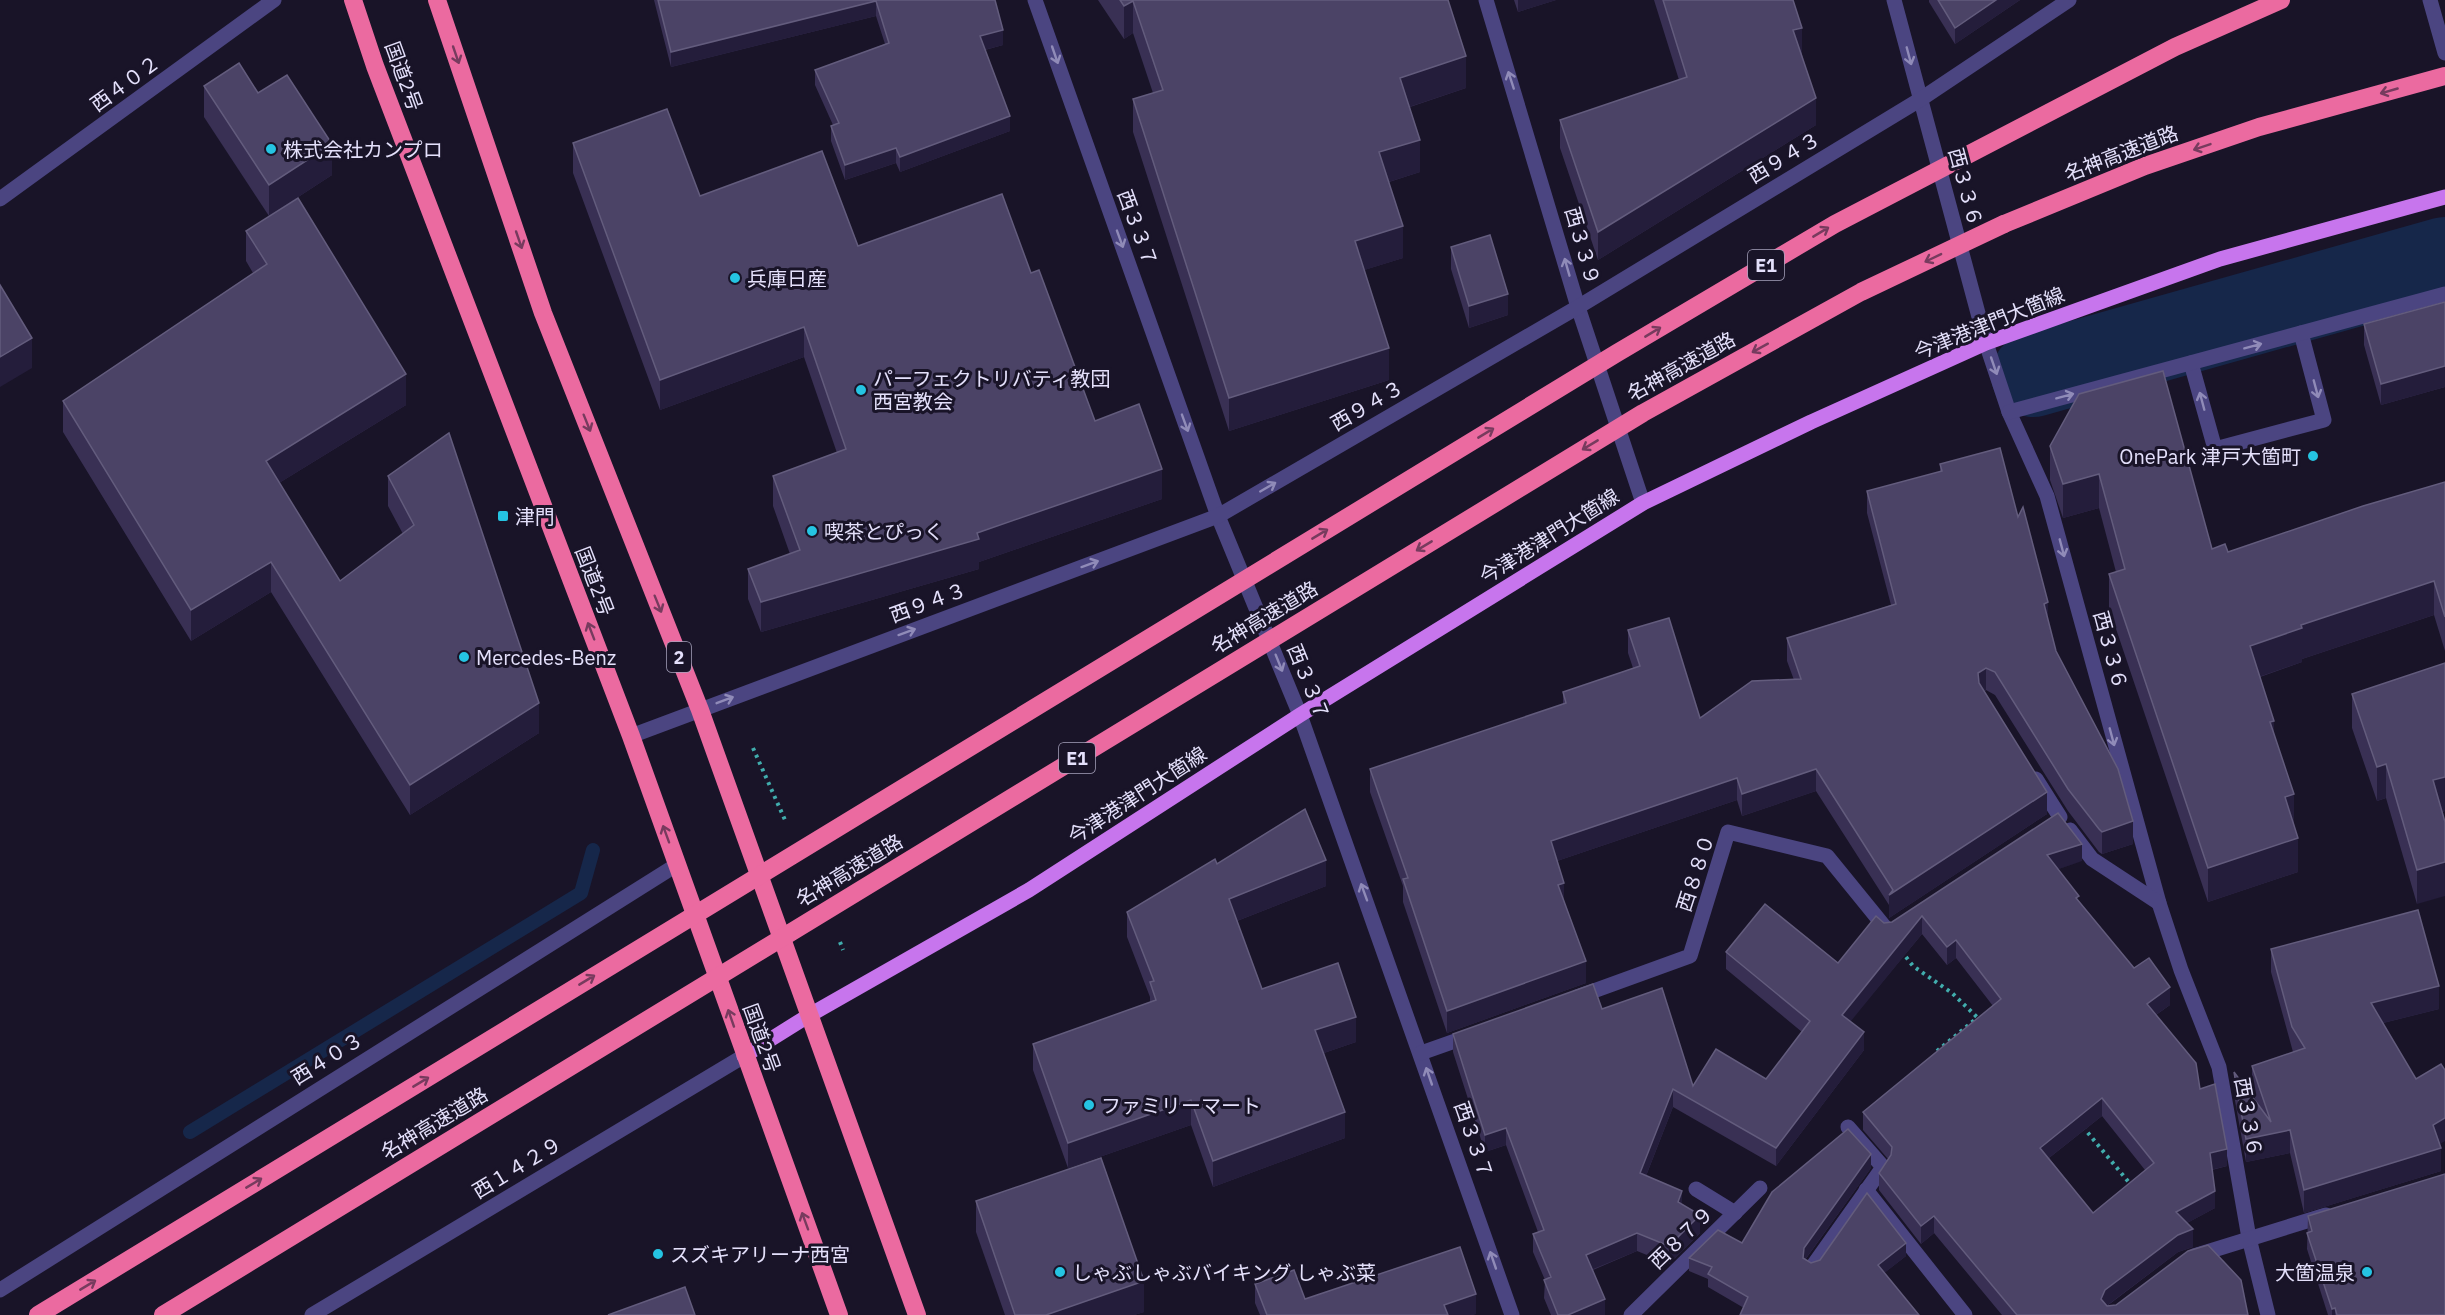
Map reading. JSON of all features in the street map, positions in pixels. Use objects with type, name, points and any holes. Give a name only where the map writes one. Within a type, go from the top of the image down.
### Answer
[{"type":"highway","name":"国道2号","points":[[353,0],[375,66],[631,736],[744,1056],[839,1315]]},
{"type":"highway","name":"2","points":[[437,0],[543,313],[700,710],[917,1315]]},
{"type":"highway","name":"E1","points":[[38,1315],[1587,372],[1835,224],[2164,53],[2281,0]]},
{"type":"highway","name":"名神高速道路","points":[[163,1315],[1643,413],[1861,292],[2004,224],[2145,166],[2259,127],[2445,76]]},
{"type":"main road","name":"今津港津門大箇線","points":[[744,1056],[808,1016],[1029,890],[1300,715],[1643,503],[1811,422],[1986,343],[2220,259],[2445,197]]},
{"type":"street","name":"西４０２","points":[[0,200],[274,0]]},
{"type":"street","name":"西３３７","points":[[1035,0],[1218,516],[1300,715],[1512,1315]]},
{"type":"street","name":"西３３９","points":[[1486,0],[1578,306],[1643,503]]},
{"type":"street","name":"西３３６","points":[[1894,0],[1986,343],[2009,412],[2048,496],[2160,903],[2181,970],[2219,1067],[2249,1238],[2268,1315]]},
{"type":"street","name":"西９４３","points":[[631,736],[1218,516],[1578,306],[1921,99],[2069,0]]},
{"type":"street","points":[[2430,0],[2445,53]]},
{"type":"street","points":[[2009,412],[2445,294]]},
{"type":"street","points":[[2191,363],[2215,449],[2324,420],[2301,333]]},
{"type":"street","points":[[2029,768],[2055,820],[2092,859],[2160,903]]},
{"type":"street","name":"西８８０","points":[[1567,1001],[1690,957],[1728,832],[1827,856],[1892,928]]},
{"type":"street","name":"西４０３","points":[[0,1290],[632,890],[678,864]]},
{"type":"street","points":[[1421,1053],[1488,1029]]},
{"type":"street","name":"西１４２９","points":[[312,1315],[744,1056]]},
{"type":"street","points":[[1812,1267],[1883,1167],[1848,1128]]},
{"type":"street","name":"西８７９","points":[[1631,1315],[1760,1188]]},
{"type":"street","points":[[1696,1189],[1735,1213]]},
{"type":"street","points":[[1866,1190],[1965,1315]]},
{"type":"street","points":[[2184,1260],[2336,1212]]},
{"type":"path","points":[[1892,928],[1913,966],[1952,993],[1985,1025]]},
{"type":"path","points":[[1934,1054],[1977,1018]]},
{"type":"path","points":[[2080,1123],[2134,1188]]},
{"type":"building","points":[[658,0],[995,0],[1003,30],[980,36],[1010,116],[900,157],[896,148],[845,165],[831,126],[839,123],[815,70],[889,43],[876,1],[671,52]]},
{"type":"building","points":[[1120,0],[1448,0],[1466,56],[1400,78],[1420,140],[1379,152],[1403,226],[1355,241],[1389,348],[1229,398],[1133,99],[1163,90],[1133,1],[1124,6]]},
{"type":"building","points":[[1663,0],[1793,0],[1802,28],[1793,30],[1816,98],[1598,232],[1560,120],[1687,77]]},
{"type":"building","points":[[1938,0],[1996,0],[1955,28]]},
{"type":"building","points":[[239,63],[258,93],[287,75],[332,144],[269,185],[204,86]]},
{"type":"building","points":[[667,109],[700,196],[822,151],[858,246],[1002,194],[1031,273],[1039,270],[1095,421],[1139,404],[1162,469],[977,533],[979,539],[761,602],[748,569],[800,550],[773,476],[846,449],[804,327],[660,380],[573,143]]},
{"type":"building","points":[[298,198],[406,374],[266,461],[340,581],[414,525],[388,476],[449,433],[539,703],[410,785],[271,562],[191,610],[63,401],[267,264],[246,231]]},
{"type":"building","points":[[1490,235],[1508,294],[1469,306],[1451,247]]},
{"type":"building","points":[[0,285],[32,338],[0,357]]},
{"type":"building","points":[[2445,302],[2445,366],[2381,384],[2364,324]]},
{"type":"building","points":[[2163,371],[2212,549],[2225,544],[2228,552],[2363,506],[2445,482],[2445,617],[2434,581],[2301,625],[2302,628],[2250,646],[2274,721],[2270,722],[2294,794],[2285,797],[2298,838],[2208,868],[2109,574],[2125,569],[2099,474],[2063,484],[2050,446],[2079,394]]},
{"type":"building","points":[[2000,448],[2018,517],[2023,507],[2048,602],[2044,604],[2056,651],[2118,769],[2133,821],[2102,832],[2099,829],[2068,789],[1995,672],[1986,668],[1978,673],[1979,683],[2047,792],[1889,895],[1893,890],[1816,769],[1742,794],[1737,778],[1551,841],[1564,883],[1558,885],[1586,961],[1447,1011],[1403,879],[1408,878],[1370,769],[1566,703],[1563,692],[1640,666],[1628,630],[1669,618],[1700,718],[1752,681],[1801,679],[1787,638],[1896,604],[1867,491],[1942,471],[1940,464]]},
{"type":"building","points":[[2445,663],[2445,777],[2433,780],[2445,822],[2445,862],[2417,870],[2386,764],[2377,767],[2352,694]]},
{"type":"building","points":[[1305,809],[1326,860],[1229,899],[1262,989],[1338,963],[1356,1017],[1315,1030],[1345,1112],[1213,1161],[1191,1100],[1068,1143],[1033,1044],[1156,1000],[1150,982],[1154,981],[1127,912],[1215,859],[1217,864]]},
{"type":"building","points":[[2058,813],[2082,844],[2047,855],[2079,896],[2076,898],[2134,968],[2149,958],[2170,987],[2147,1004],[2196,1063],[2200,1089],[2215,1084],[2227,1149],[2210,1153],[2215,1191],[2176,1212],[2193,1229],[2178,1235],[2105,1290],[2101,1299],[2107,1306],[2116,1305],[2188,1251],[2208,1245],[2241,1280],[2248,1315],[2017,1315],[1934,1216],[1921,1226],[1879,1173],[1891,1155],[1892,1147],[1863,1112],[2001,999],[1956,940],[1947,947],[1922,916],[1842,1015],[1864,1032],[1776,1148],[1673,1089],[1640,1173],[1682,1191],[1678,1202],[1700,1215],[1669,1246],[1637,1233],[1586,1255],[1605,1299],[1568,1315],[1558,1315],[1544,1280],[1551,1277],[1533,1234],[1544,1230],[1506,1128],[1485,1135],[1453,1034],[1593,984],[1602,1009],[1662,988],[1693,1086],[1716,1049],[1766,1079],[1810,1021],[1726,952],[1765,904],[1838,963],[1876,916],[1884,923],[1892,922]],"holes":[[[2102,1098],[2154,1163],[2093,1213],[2040,1148]]]},
{"type":"building","points":[[2418,910],[2439,986],[2371,1003],[2416,1079],[2441,1064],[2445,1070],[2445,1118],[2433,1125],[2441,1148],[2304,1190],[2290,1130],[2246,1139],[2234,1072],[2271,1122],[2252,1066],[2305,1048],[2292,1027],[2271,949]]},
{"type":"building","points":[[1848,1129],[1871,1154],[1804,1248],[1803,1258],[1811,1263],[1820,1260],[1867,1193],[1906,1243],[1878,1265],[1919,1315],[1740,1315],[1748,1297],[1708,1274],[1712,1267],[1689,1258],[1718,1230],[1742,1243],[1772,1192]]},
{"type":"building","name":"しゃぶしゃぶバイキング しゃぶ菜","points":[[1101,1158],[1144,1281],[1046,1315],[1015,1315],[976,1201]]},
{"type":"building","points":[[2445,1174],[2445,1315],[2337,1315],[2335,1308],[2332,1309],[2307,1233],[2312,1231],[2308,1216]]},
{"type":"building","points":[[1460,1247],[1476,1294],[1444,1305],[1448,1315],[1267,1315],[1255,1284],[1294,1270],[1305,1299]]},
{"type":"building","points":[[685,1287],[695,1315],[608,1315]]},
{"type":"waterway","points":[[2033,375],[2445,259]]},
{"type":"waterway","points":[[190,1132],[581,893],[593,850]]},
{"type":"place","name":"株式会社カンプロ","points":[[271,149]]},
{"type":"place","name":"兵庫日産","points":[[735,278]]},
{"type":"place","name":"パーフェクトリバティ教団 西宮教会","points":[[861,390]]},
{"type":"place","name":"OnePark 津戸大箇町","points":[[2313,456]]},
{"type":"place","name":"津門","points":[[503,516]]},
{"type":"place","name":"喫茶とぴっく","points":[[812,531]]},
{"type":"place","name":"Mercedes-Benz","points":[[464,657]]},
{"type":"place","name":"ファミリーマート","points":[[1089,1105]]},
{"type":"place","name":"スズキアリーナ西宮","points":[[658,1254]]},
{"type":"place","name":"しゃぶしゃぶバイキング しゃぶ菜","points":[[1060,1272]]},
{"type":"place","name":"大箇温泉","points":[[2367,1272]]}]
